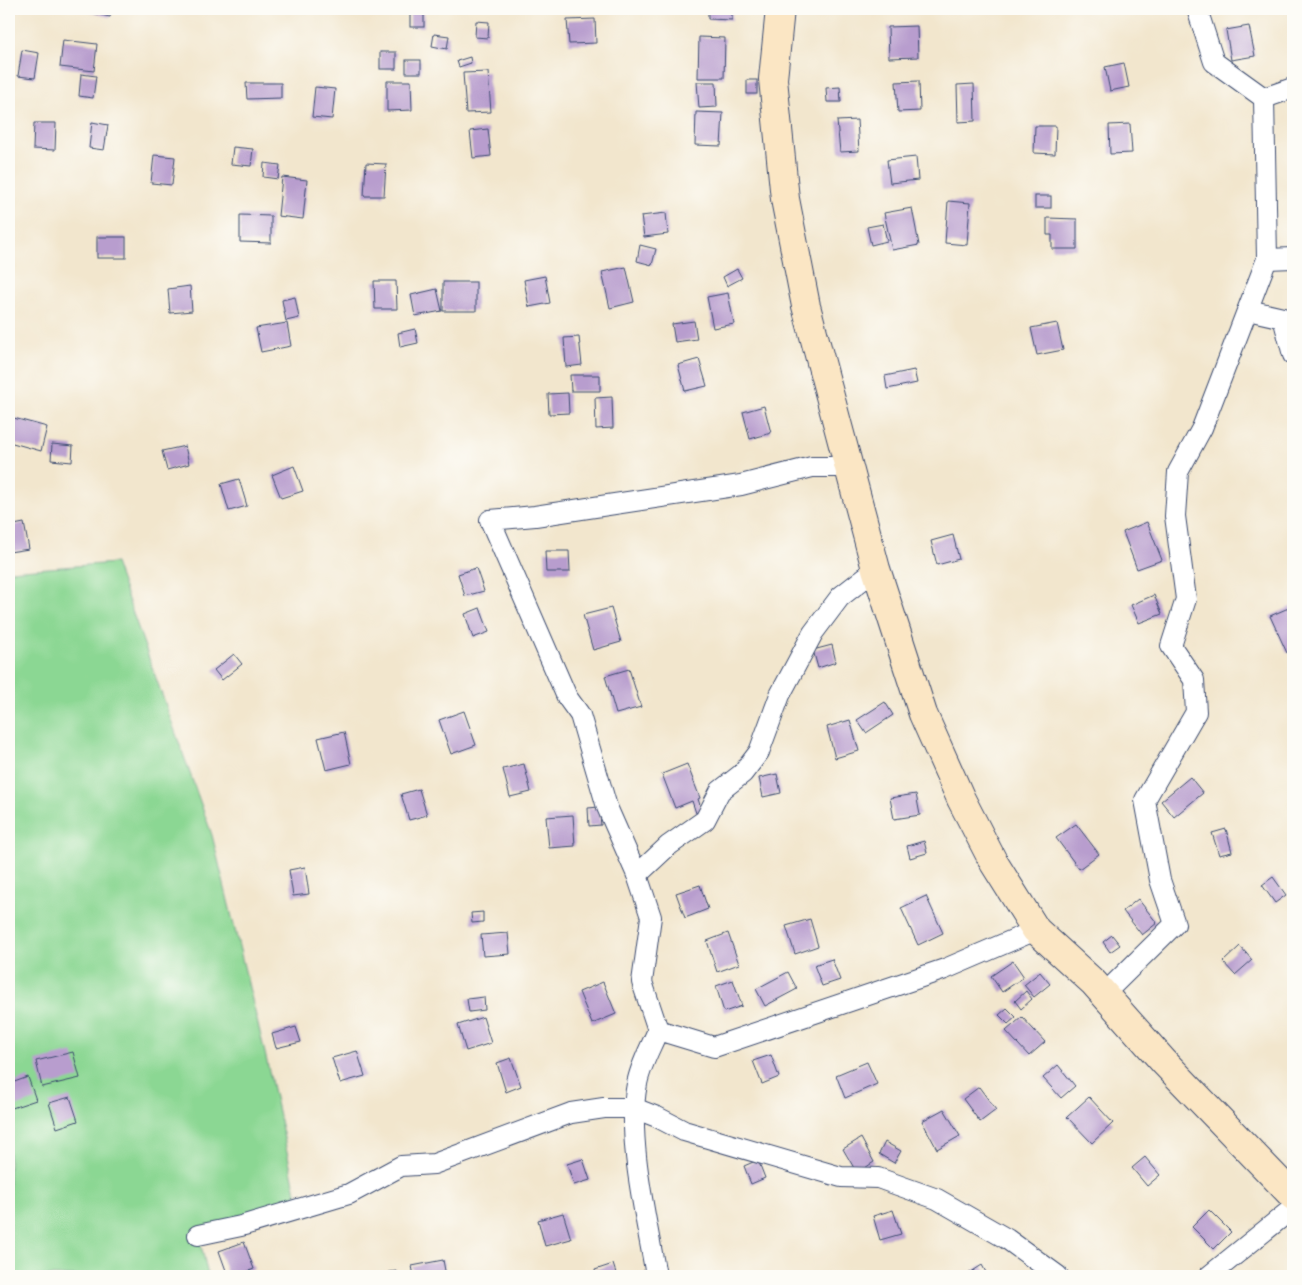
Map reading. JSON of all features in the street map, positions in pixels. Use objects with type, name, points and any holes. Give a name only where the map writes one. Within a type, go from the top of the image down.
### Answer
[{"type":"main road","points":[[780,9],[773,79],[785,199],[806,306],[876,569],[923,714],[961,799],[994,864],[1036,930],[1104,994],[1164,1062],[1293,1196]]},
{"type":"street","points":[[1197,9],[1214,62],[1264,98]]},
{"type":"street","points":[[1264,98],[1293,88]]},
{"type":"street","points":[[1104,994],[1176,924],[1160,880],[1145,800],[1196,712],[1194,680],[1170,646],[1186,599],[1176,516],[1178,472],[1202,428],[1267,259],[1264,98]]},
{"type":"street","points":[[1267,259],[1293,258]]},
{"type":"street","points":[[1248,310],[1283,318],[1293,355]]},
{"type":"street","points":[[656,1276],[635,1145],[634,1108],[637,1082],[658,1030],[642,982],[651,917],[637,876],[607,807],[580,715],[568,697],[490,520],[535,516],[741,485],[812,467],[849,467]]},
{"type":"street","points":[[637,876],[668,846],[705,820],[720,791],[743,773],[759,752],[780,695],[813,633],[840,597],[876,569]]},
{"type":"street","points":[[658,1030],[714,1047],[946,968],[1036,930]]},
{"type":"street","points":[[198,1236],[249,1224],[349,1194],[401,1166],[434,1164],[571,1113],[604,1108],[634,1108],[684,1131],[841,1177],[878,1178],[937,1199],[1007,1239],[1058,1276]]},
{"type":"street","points":[[1209,1276],[1293,1208]]},
{"type":"green space","points":[[115,563],[212,835],[265,1053],[300,1210],[199,1235],[208,1276],[9,1276],[9,571]]},
{"type":"building","points":[[85,9],[112,9],[110,17],[84,11]]},
{"type":"building","points":[[410,9],[424,9],[424,27],[410,27]]},
{"type":"building","points":[[708,9],[732,9],[732,20],[708,19]]},
{"type":"building","points":[[595,19],[596,43],[569,44],[567,20]]},
{"type":"building","points":[[476,21],[489,22],[488,38],[475,37]]},
{"type":"building","points":[[917,26],[918,57],[889,58],[888,27]]},
{"type":"building","points":[[1249,26],[1255,56],[1231,60],[1226,30]]},
{"type":"building","points":[[434,34],[449,36],[447,49],[432,46]]},
{"type":"building","points":[[699,37],[725,38],[724,78],[698,78]]},
{"type":"building","points":[[63,40],[97,44],[94,71],[60,67]]},
{"type":"building","points":[[22,50],[39,53],[35,78],[18,76]]},
{"type":"building","points":[[380,52],[396,52],[396,69],[380,69]]},
{"type":"building","points":[[470,57],[471,63],[459,67],[457,61]]},
{"type":"building","points":[[406,60],[421,60],[421,73],[406,73]]},
{"type":"building","points":[[1124,63],[1129,87],[1110,91],[1105,67]]},
{"type":"building","points":[[488,72],[491,112],[466,113],[463,73]]},
{"type":"building","points":[[81,74],[96,76],[93,98],[79,96]]},
{"type":"building","points":[[747,80],[757,80],[757,94],[747,94]]},
{"type":"building","points":[[387,81],[411,81],[412,110],[387,111]]},
{"type":"building","points":[[919,81],[920,111],[898,112],[896,82]]},
{"type":"building","points":[[697,82],[716,82],[717,107],[699,108]]},
{"type":"building","points":[[246,83],[281,83],[281,98],[247,99]]},
{"type":"building","points":[[974,84],[975,121],[958,122],[957,85]]},
{"type":"building","points":[[315,87],[335,89],[332,119],[312,117]]},
{"type":"building","points":[[840,87],[841,102],[827,102],[826,88]]},
{"type":"building","points":[[696,112],[723,113],[721,146],[695,145]]},
{"type":"building","points":[[857,120],[859,151],[840,152],[837,121]]},
{"type":"building","points":[[92,122],[108,125],[104,150],[89,148]]},
{"type":"building","points":[[34,123],[56,123],[55,150],[33,149]]},
{"type":"building","points":[[1130,124],[1132,153],[1110,154],[1109,125]]},
{"type":"building","points":[[1035,126],[1056,126],[1055,154],[1034,153]]},
{"type":"building","points":[[488,129],[491,156],[473,158],[470,131]]},
{"type":"building","points":[[233,147],[253,149],[251,166],[231,164]]},
{"type":"building","points":[[154,155],[175,157],[172,185],[151,183]]},
{"type":"building","points":[[916,157],[918,180],[890,183],[887,160]]},
{"type":"building","points":[[264,163],[280,165],[278,179],[263,177]]},
{"type":"building","points":[[366,163],[386,164],[384,196],[364,196]]},
{"type":"building","points":[[282,177],[307,180],[303,219],[278,216]]},
{"type":"building","points":[[1035,196],[1051,196],[1051,208],[1035,208]]},
{"type":"building","points":[[948,201],[970,203],[967,245],[945,243]]},
{"type":"building","points":[[912,208],[919,245],[892,250],[884,213]]},
{"type":"building","points":[[666,213],[668,234],[644,237],[641,216]]},
{"type":"building","points":[[240,215],[271,216],[271,243],[240,242]]},
{"type":"building","points":[[1047,218],[1077,219],[1077,249],[1052,249],[1052,235],[1047,235]]},
{"type":"building","points":[[883,224],[887,241],[871,245],[867,227]]},
{"type":"building","points":[[97,237],[126,237],[126,258],[97,258]]},
{"type":"building","points":[[640,245],[656,249],[652,265],[637,261]]},
{"type":"building","points":[[626,267],[634,302],[610,308],[602,272]]},
{"type":"building","points":[[737,269],[742,278],[727,286],[723,277]]},
{"type":"building","points":[[545,276],[550,303],[529,307],[524,280]]},
{"type":"building","points":[[374,281],[396,281],[397,309],[375,309]]},
{"type":"building","points":[[443,282],[476,282],[476,311],[443,311]]},
{"type":"building","points":[[190,286],[192,311],[170,313],[168,289]]},
{"type":"building","points":[[437,289],[442,311],[415,316],[411,295]]},
{"type":"building","points":[[728,293],[734,324],[713,328],[707,297]]},
{"type":"building","points":[[295,297],[299,318],[286,321],[282,300]]},
{"type":"building","points":[[694,321],[697,339],[675,342],[672,324]]},
{"type":"building","points":[[287,323],[291,346],[261,352],[256,328]]},
{"type":"building","points":[[1057,323],[1063,350],[1037,355],[1031,328]]},
{"type":"building","points":[[415,329],[418,343],[400,347],[398,333]]},
{"type":"building","points":[[579,337],[582,365],[566,367],[564,338]]},
{"type":"building","points":[[699,359],[707,386],[685,391],[678,365]]},
{"type":"building","points":[[914,370],[917,383],[887,389],[885,376]]},
{"type":"building","points":[[570,375],[600,375],[600,391],[571,391]]},
{"type":"building","points":[[568,393],[569,413],[549,414],[548,394]]},
{"type":"building","points":[[612,397],[613,428],[596,429],[595,398]]},
{"type":"building","points":[[764,406],[771,433],[750,439],[743,412]]},
{"type":"building","points":[[10,417],[47,427],[41,451],[9,442]]},
{"type":"building","points":[[52,444],[73,446],[72,462],[51,460]]},
{"type":"building","points":[[185,446],[189,464],[167,470],[162,451]]},
{"type":"building","points":[[294,466],[303,491],[281,498],[272,475]]},
{"type":"building","points":[[239,479],[247,506],[229,511],[221,484]]},
{"type":"building","points":[[1147,522],[1162,560],[1137,569],[1123,532]]},
{"type":"building","points":[[24,523],[29,549],[9,552],[9,526]]},
{"type":"building","points":[[953,535],[959,559],[937,565],[931,541]]},
{"type":"building","points":[[545,551],[569,551],[570,572],[546,572]]},
{"type":"building","points":[[476,568],[484,591],[465,596],[458,574]]},
{"type":"building","points":[[1154,595],[1162,614],[1139,623],[1131,605]]},
{"type":"building","points":[[1293,606],[1293,650],[1287,653],[1270,616]]},
{"type":"building","points":[[480,608],[489,632],[473,638],[465,614]]},
{"type":"building","points":[[611,608],[621,642],[593,650],[583,615]]},
{"type":"building","points":[[832,645],[836,662],[818,668],[813,650]]},
{"type":"building","points":[[234,654],[242,664],[222,680],[214,670]]},
{"type":"building","points":[[629,669],[641,707],[616,714],[605,676]]},
{"type":"building","points":[[885,702],[893,715],[866,733],[857,720]]},
{"type":"building","points":[[464,711],[476,745],[451,754],[439,720]]},
{"type":"building","points":[[850,720],[859,751],[835,758],[827,727]]},
{"type":"building","points":[[344,732],[351,764],[326,770],[318,738]]},
{"type":"building","points":[[524,764],[531,792],[510,797],[503,769]]},
{"type":"building","points":[[687,764],[700,798],[698,799],[702,811],[696,813],[692,801],[675,808],[662,774]]},
{"type":"building","points":[[777,774],[781,793],[763,797],[759,778]]},
{"type":"building","points":[[1190,777],[1203,793],[1174,817],[1161,801]]},
{"type":"building","points":[[419,789],[427,815],[409,820],[401,794]]},
{"type":"building","points":[[916,794],[920,815],[894,819],[890,798]]},
{"type":"building","points":[[599,807],[601,825],[589,826],[588,808]]},
{"type":"building","points":[[573,815],[575,846],[549,848],[546,817]]},
{"type":"building","points":[[1076,824],[1099,854],[1079,869],[1056,838]]},
{"type":"building","points":[[1226,829],[1232,852],[1219,855],[1212,833]]},
{"type":"building","points":[[924,841],[927,853],[910,858],[907,846]]},
{"type":"building","points":[[305,867],[309,894],[293,896],[289,870]]},
{"type":"building","points":[[1273,877],[1286,895],[1275,903],[1262,885]]},
{"type":"building","points":[[700,885],[708,909],[685,918],[676,893]]},
{"type":"building","points":[[926,896],[943,933],[918,945],[901,908]]},
{"type":"building","points":[[1138,899],[1157,923],[1142,935],[1123,911]]},
{"type":"building","points":[[483,912],[483,922],[472,923],[471,913]]},
{"type":"building","points":[[810,919],[818,946],[795,954],[786,926]]},
{"type":"building","points":[[508,933],[510,954],[483,956],[481,935]]},
{"type":"building","points":[[728,933],[739,964],[717,972],[707,941]]},
{"type":"building","points":[[1112,935],[1120,945],[1110,952],[1103,942]]},
{"type":"building","points":[[1240,946],[1252,960],[1235,975],[1223,962]]},
{"type":"building","points":[[832,959],[840,980],[822,986],[814,965]]},
{"type":"building","points":[[1013,961],[1024,977],[1002,992],[991,976]]},
{"type":"building","points":[[788,972],[797,989],[765,1006],[756,989]]},
{"type":"building","points":[[1040,972],[1050,984],[1034,997],[1024,985]]},
{"type":"building","points":[[733,980],[742,1006],[724,1012],[716,986]]},
{"type":"building","points":[[603,982],[616,1014],[592,1024],[579,992]]},
{"type":"building","points":[[1026,991],[1032,999],[1021,1009],[1015,1001]]},
{"type":"building","points":[[484,997],[485,1010],[469,1012],[467,999]]},
{"type":"building","points":[[1007,1008],[1016,1017],[1008,1024],[999,1015]]},
{"type":"building","points":[[483,1017],[491,1043],[466,1051],[458,1025]]},
{"type":"building","points":[[1022,1017],[1045,1042],[1029,1056],[1006,1031]]},
{"type":"building","points":[[296,1027],[301,1042],[276,1048],[272,1034]]},
{"type":"building","points":[[357,1051],[365,1076],[340,1083],[332,1058]]},
{"type":"building","points":[[73,1052],[80,1078],[42,1087],[36,1061]]},
{"type":"building","points":[[771,1055],[779,1077],[762,1084],[753,1061]]},
{"type":"building","points":[[511,1058],[521,1086],[506,1092],[497,1063]]},
{"type":"building","points":[[867,1062],[877,1084],[845,1098],[836,1075]]},
{"type":"building","points":[[1058,1065],[1075,1086],[1061,1098],[1043,1078]]},
{"type":"building","points":[[28,1077],[36,1100],[9,1109],[9,1084]]},
{"type":"building","points":[[979,1087],[996,1110],[980,1122],[963,1099]]},
{"type":"building","points":[[70,1097],[78,1121],[57,1128],[49,1103]]},
{"type":"building","points":[[1089,1097],[1113,1123],[1092,1143],[1067,1117]]},
{"type":"building","points":[[944,1109],[960,1136],[937,1149],[922,1121]]},
{"type":"building","points":[[861,1138],[874,1162],[857,1173],[843,1149]]},
{"type":"building","points":[[885,1142],[901,1151],[894,1163],[879,1154]]},
{"type":"building","points":[[1145,1157],[1160,1175],[1147,1186],[1132,1168]]},
{"type":"building","points":[[583,1159],[590,1180],[574,1185],[567,1164]]},
{"type":"building","points":[[758,1160],[765,1178],[751,1184],[744,1166]]},
{"type":"building","points":[[893,1210],[901,1234],[880,1240],[873,1216]]},
{"type":"building","points":[[1209,1210],[1231,1232],[1214,1249],[1192,1227]]},
{"type":"building","points":[[563,1213],[571,1239],[545,1246],[538,1220]]},
{"type":"building","points":[[244,1242],[254,1269],[235,1276],[228,1276],[219,1251]]},
{"type":"building","points":[[443,1260],[446,1276],[414,1276],[412,1266]]},
{"type":"building","points":[[613,1264],[617,1276],[596,1276],[595,1270]]},
{"type":"building","points":[[982,1265],[988,1276],[965,1276]]},
{"type":"building","points":[[397,1271],[398,1276],[388,1276],[388,1272]]}]
